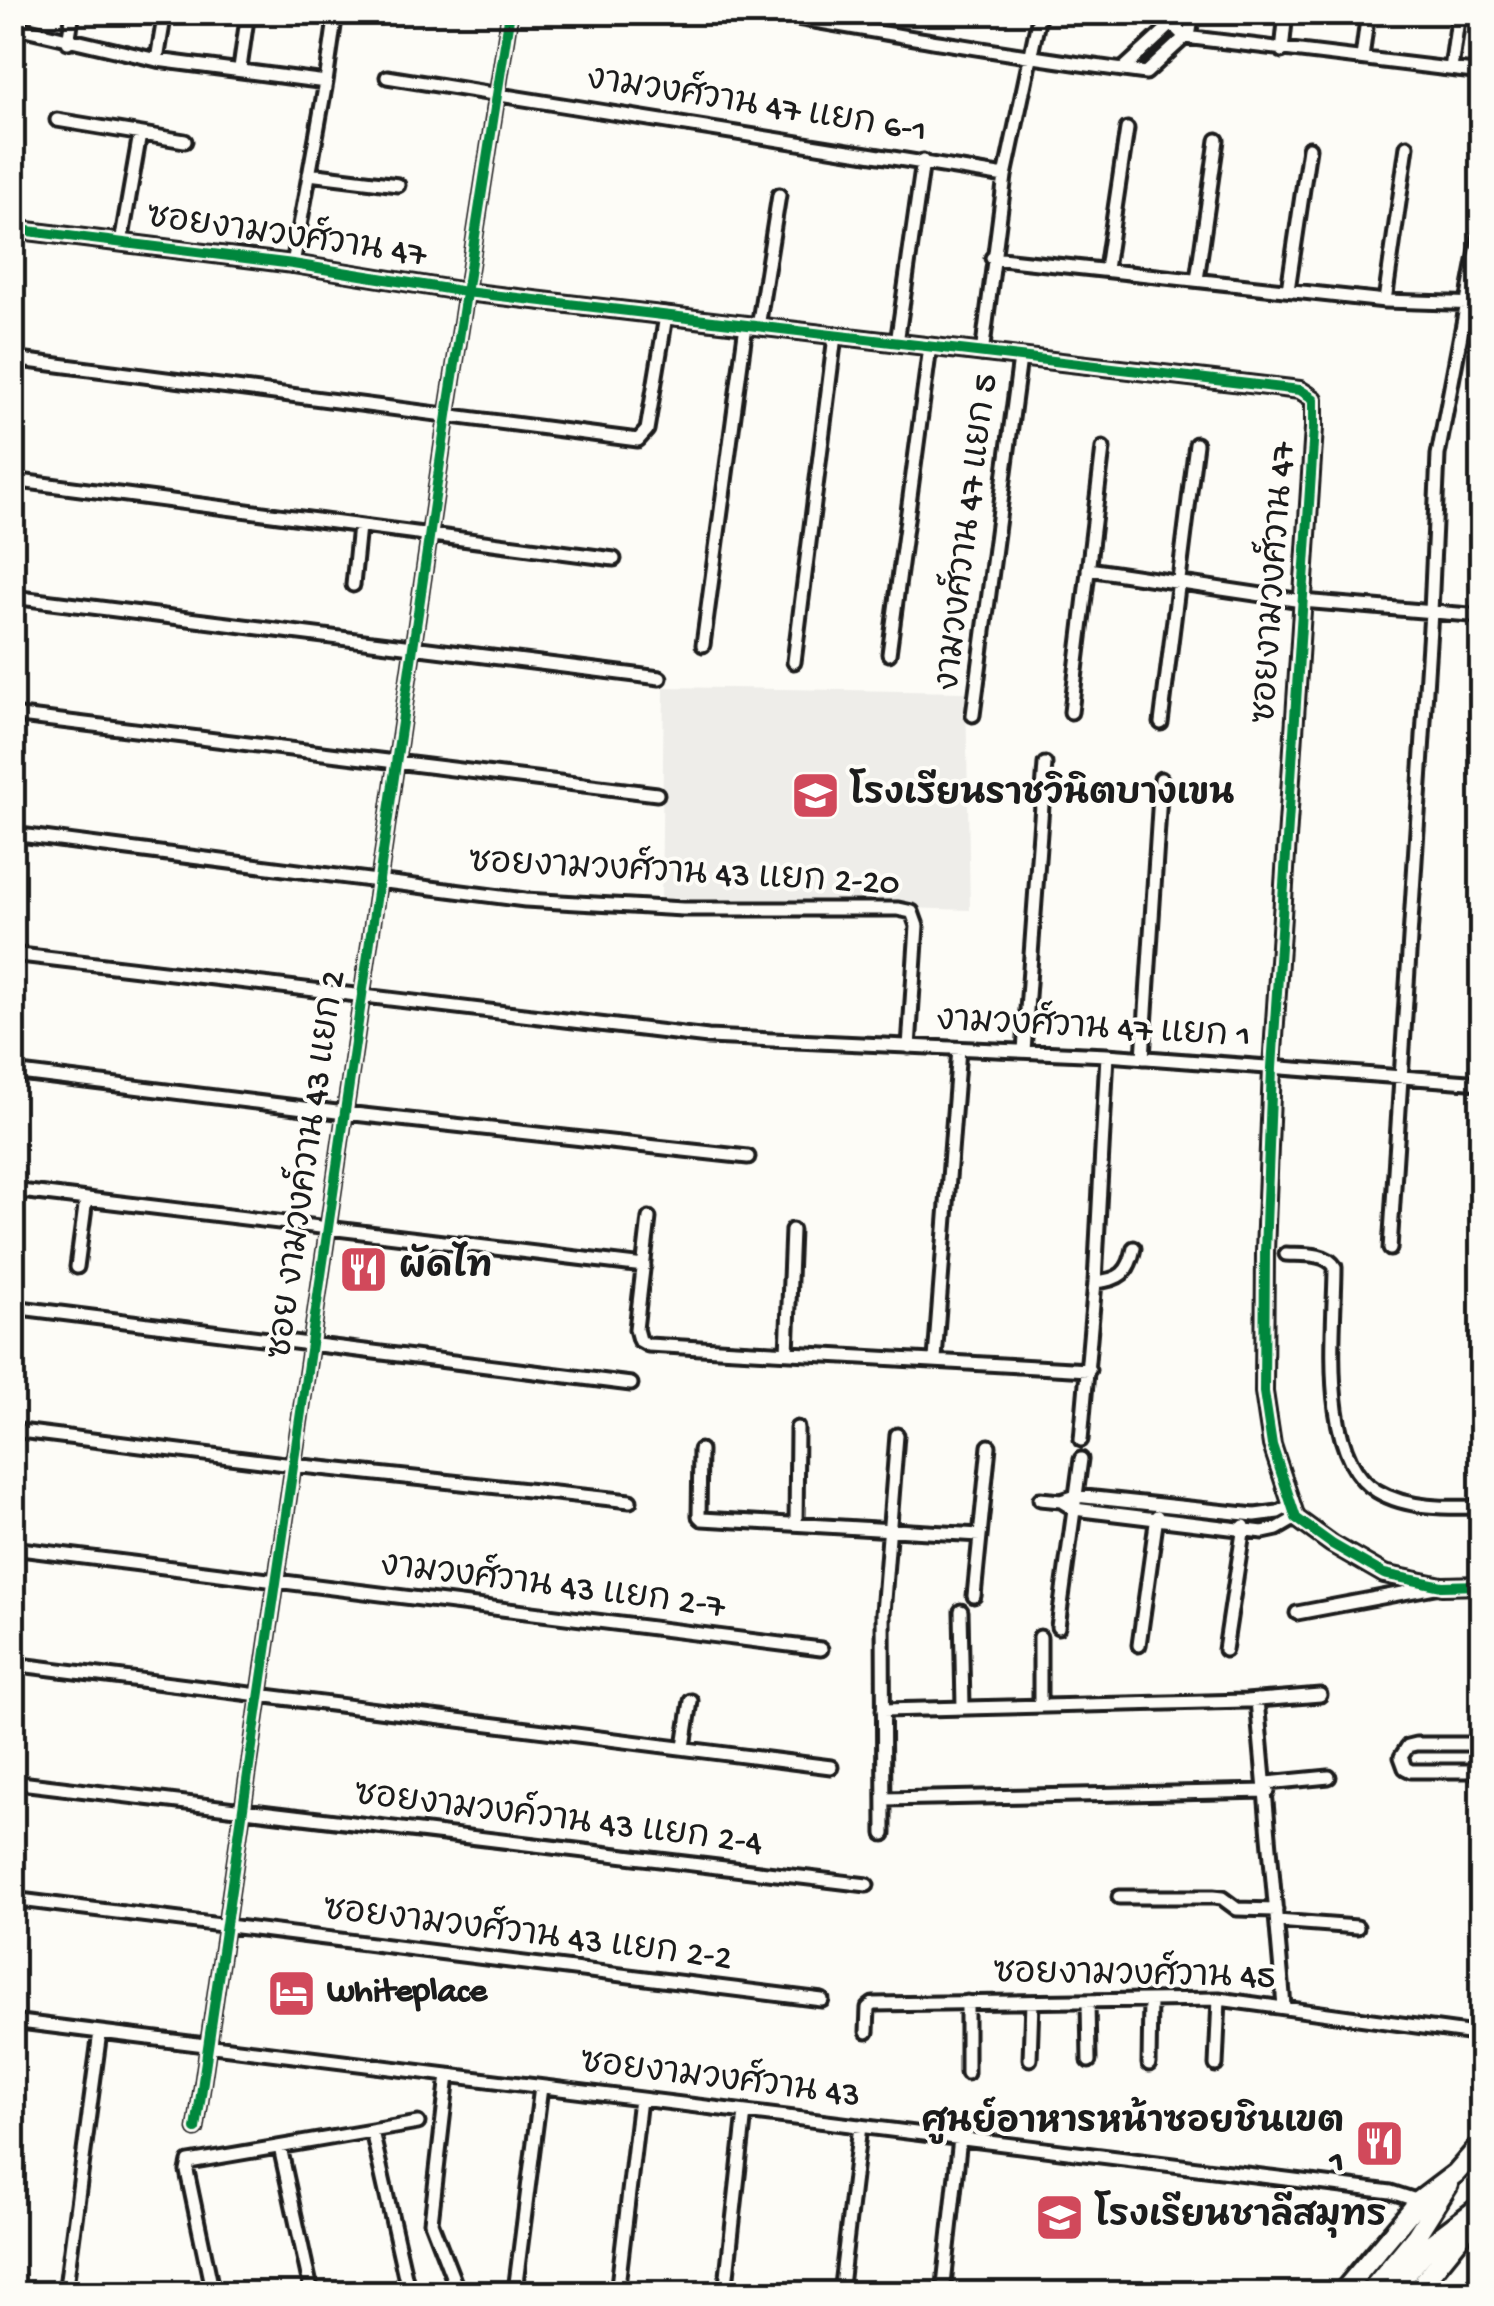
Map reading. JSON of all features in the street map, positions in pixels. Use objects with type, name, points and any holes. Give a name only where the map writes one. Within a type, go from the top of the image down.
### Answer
[{"type":"main road","points":[[1368,2294],[1416,2236],[1456,2173],[1482,2143]]},
{"type":"main road","points":[[1341,2294],[1419,2202],[1456,2173]]},
{"type":"main road","points":[[1390,2294],[1432,2244],[1482,2208]]},
{"type":"main road","points":[[1414,2294],[1482,2208]]},
{"type":"street","points":[[68,42],[72,12]]},
{"type":"street","points":[[157,60],[165,12]]},
{"type":"street","points":[[240,68],[248,12]]},
{"type":"street","points":[[293,264],[336,12]]},
{"type":"street","name":"ซอย งามวงค์วาน 43 แยก 2","points":[[196,2129],[447,415],[510,12]]},
{"type":"street","points":[[762,12],[1030,57],[1146,72],[1187,37],[1193,12]]},
{"type":"street","points":[[982,354],[1005,176],[1040,12]]},
{"type":"street","points":[[1282,51],[1286,12]]},
{"type":"street","points":[[1362,58],[1368,12]]},
{"type":"street","points":[[1451,69],[1459,12]]},
{"type":"street","points":[[1122,70],[1171,18],[1187,37],[1482,73]]},
{"type":"street","points":[[12,26],[157,60],[326,82]]},
{"type":"street","name":"งามวงศ์วาน 47 แยก 6-1","points":[[387,77],[1005,176]]},
{"type":"street","points":[[57,120],[185,141]]},
{"type":"street","points":[[1106,270],[1127,129]]},
{"type":"street","points":[[122,242],[140,134]]},
{"type":"street","points":[[1197,280],[1217,140]]},
{"type":"street","points":[[1384,301],[1407,146]]},
{"type":"street","points":[[1288,290],[1310,148]]},
{"type":"street","points":[[897,344],[923,161]]},
{"type":"street","points":[[309,174],[398,185]]},
{"type":"street","points":[[704,645],[752,326],[780,195]]},
{"type":"street","points":[[1390,1249],[1440,443],[1482,224]]},
{"type":"street","name":"ซอยงามวงศ์วาน 47","points":[[12,229],[293,264],[466,292],[1300,390],[1314,399],[1264,1252],[1264,1392],[1272,1445],[1293,1512]]},
{"type":"street","points":[[992,258],[1384,301],[1482,304]]},
{"type":"street","points":[[12,360],[638,440],[647,430],[666,316]]},
{"type":"street","points":[[794,662],[835,336]]},
{"type":"street","points":[[889,654],[930,348]]},
{"type":"street","name":"งามวงศ์วาน 47 แยก 5","points":[[973,715],[1020,358]]},
{"type":"street","points":[[1162,723],[1196,444]]},
{"type":"street","points":[[1071,712],[1103,448]]},
{"type":"street","points":[[12,480],[614,559]]},
{"type":"street","points":[[353,585],[359,526]]},
{"type":"street","points":[[1088,570],[1302,601],[1482,616]]},
{"type":"street","points":[[12,598],[660,678]]},
{"type":"street","points":[[12,715],[657,794]]},
{"type":"street","points":[[1024,1051],[1045,764]]},
{"type":"street","points":[[1143,1058],[1162,780]]},
{"type":"street","points":[[12,834],[379,879]]},
{"type":"street","name":"ซอยงามวงศ์วาน 43 แยก 2-20","points":[[379,879],[526,900],[682,909],[898,908],[912,912],[916,926],[910,1048]]},
{"type":"street","name":"งามวงศ์วาน 47 แยก 1","points":[[12,954],[708,1037],[1107,1055],[1482,1083]]},
{"type":"street","points":[[935,1359],[959,1049]]},
{"type":"street","points":[[1081,1440],[1089,1370],[1107,1055]]},
{"type":"street","points":[[12,1072],[748,1157]]},
{"type":"street","points":[[12,1190],[644,1266]]},
{"type":"street","points":[[77,1267],[86,1199]]},
{"type":"street","points":[[649,1218],[636,1329],[643,1343],[1089,1370]]},
{"type":"street","points":[[787,1353],[792,1230]]},
{"type":"street","points":[[1094,1282],[1122,1276],[1128,1270],[1134,1248]]},
{"type":"street","points":[[1286,1254],[1322,1257],[1331,1260],[1335,1267],[1335,1406],[1341,1445],[1353,1470],[1375,1490],[1397,1500],[1438,1508],[1482,1507]]},
{"type":"street","points":[[12,1307],[632,1384]]},
{"type":"street","points":[[796,1524],[797,1428]]},
{"type":"street","points":[[12,1430],[630,1501]]},
{"type":"street","points":[[884,1834],[883,1613],[897,1434]]},
{"type":"street","points":[[974,1596],[988,1446]]},
{"type":"street","points":[[700,1450],[700,1518],[980,1536]]},
{"type":"street","points":[[1058,1627],[1081,1458]]},
{"type":"street","points":[[1040,1499],[1244,1531],[1277,1530],[1293,1512]]},
{"type":"street","points":[[1075,1503],[1158,1505],[1246,1514],[1293,1512],[1332,1544],[1384,1574],[1442,1586]]},
{"type":"street","points":[[1140,1645],[1158,1505]]},
{"type":"street","points":[[1224,1650],[1246,1514]]},
{"type":"street","name":"งามวงศ์วาน 43 แยก 2-7","points":[[12,1548],[822,1650]]},
{"type":"street","points":[[1297,1613],[1442,1586],[1482,1584]]},
{"type":"street","points":[[961,1611],[963,1707]]},
{"type":"street","points":[[1040,1637],[1040,1704]]},
{"type":"street","points":[[12,1664],[831,1767]]},
{"type":"street","points":[[883,1710],[1320,1695]]},
{"type":"street","points":[[1258,1700],[1284,2006]]},
{"type":"street","points":[[684,1747],[691,1701]]},
{"type":"street","points":[[1482,1744],[1408,1746],[1401,1757],[1405,1768],[1411,1770],[1482,1771]]},
{"type":"street","points":[[884,1798],[1267,1787],[1328,1777]]},
{"type":"street","name":"ซอยงามวงค์วาน 43 แยก 2-4","points":[[12,1782],[868,1885]]},
{"type":"street","points":[[1118,1897],[1222,1898],[1237,1909],[1357,1927]]},
{"type":"street","name":"ซอยงามวงศ์วาน 43 แยก 2-2","points":[[12,1900],[822,2000]]},
{"type":"street","points":[[1216,2065],[1219,1998]]},
{"type":"street","name":"ซอยงามวงศ์วาน 45","points":[[867,2032],[868,2008],[873,2004],[1219,1998],[1482,2035]]},
{"type":"street","points":[[1149,2064],[1150,2000]]},
{"type":"street","points":[[1088,2001],[1089,2061]]},
{"type":"street","points":[[967,2002],[967,2073]]},
{"type":"street","points":[[1030,2059],[1032,2002]]},
{"type":"street","name":"ซอยงามวงศ์วาน 43","points":[[12,2021],[1390,2192],[1419,2202]]},
{"type":"street","points":[[65,2294],[100,2032]]},
{"type":"street","points":[[448,2075],[431,2222],[459,2294]]},
{"type":"street","points":[[515,2291],[541,2087]]},
{"type":"street","points":[[617,2294],[640,2099]]},
{"type":"street","points":[[725,2294],[746,2112]]},
{"type":"street","points":[[213,2294],[187,2170],[189,2162],[418,2123]]},
{"type":"street","points":[[840,2294],[860,2126]]},
{"type":"street","points":[[372,2131],[409,2294]]},
{"type":"street","points":[[944,2294],[960,2138]]},
{"type":"street","points":[[280,2147],[312,2294]]},
{"type":"shaded area","name":"โรงเรียนราชวินิตบางเขน","points":[[664,687],[966,692],[970,910],[661,900]]},
{"type":"cycle path","points":[[196,2129],[447,415],[510,12]]},
{"type":"cycle path","points":[[12,229],[293,264],[466,292],[1300,390],[1314,399],[1272,1068],[1264,1392],[1272,1445],[1296,1518],[1384,1574],[1442,1586],[1482,1585]]},
{"type":"place","name":"โรงเรียนราชวินิตบางเขน","points":[[815,796]]},
{"type":"place","name":"ผัดไท","points":[[364,1269]]},
{"type":"place","name":"whiteplace","points":[[292,1993]]},
{"type":"place","name":"ศูนย์อาหารหน้าซอยชินเขต 1","points":[[1379,2144]]},
{"type":"place","name":"โรงเรียนชาลีสมุทร","points":[[1060,2218]]}]
